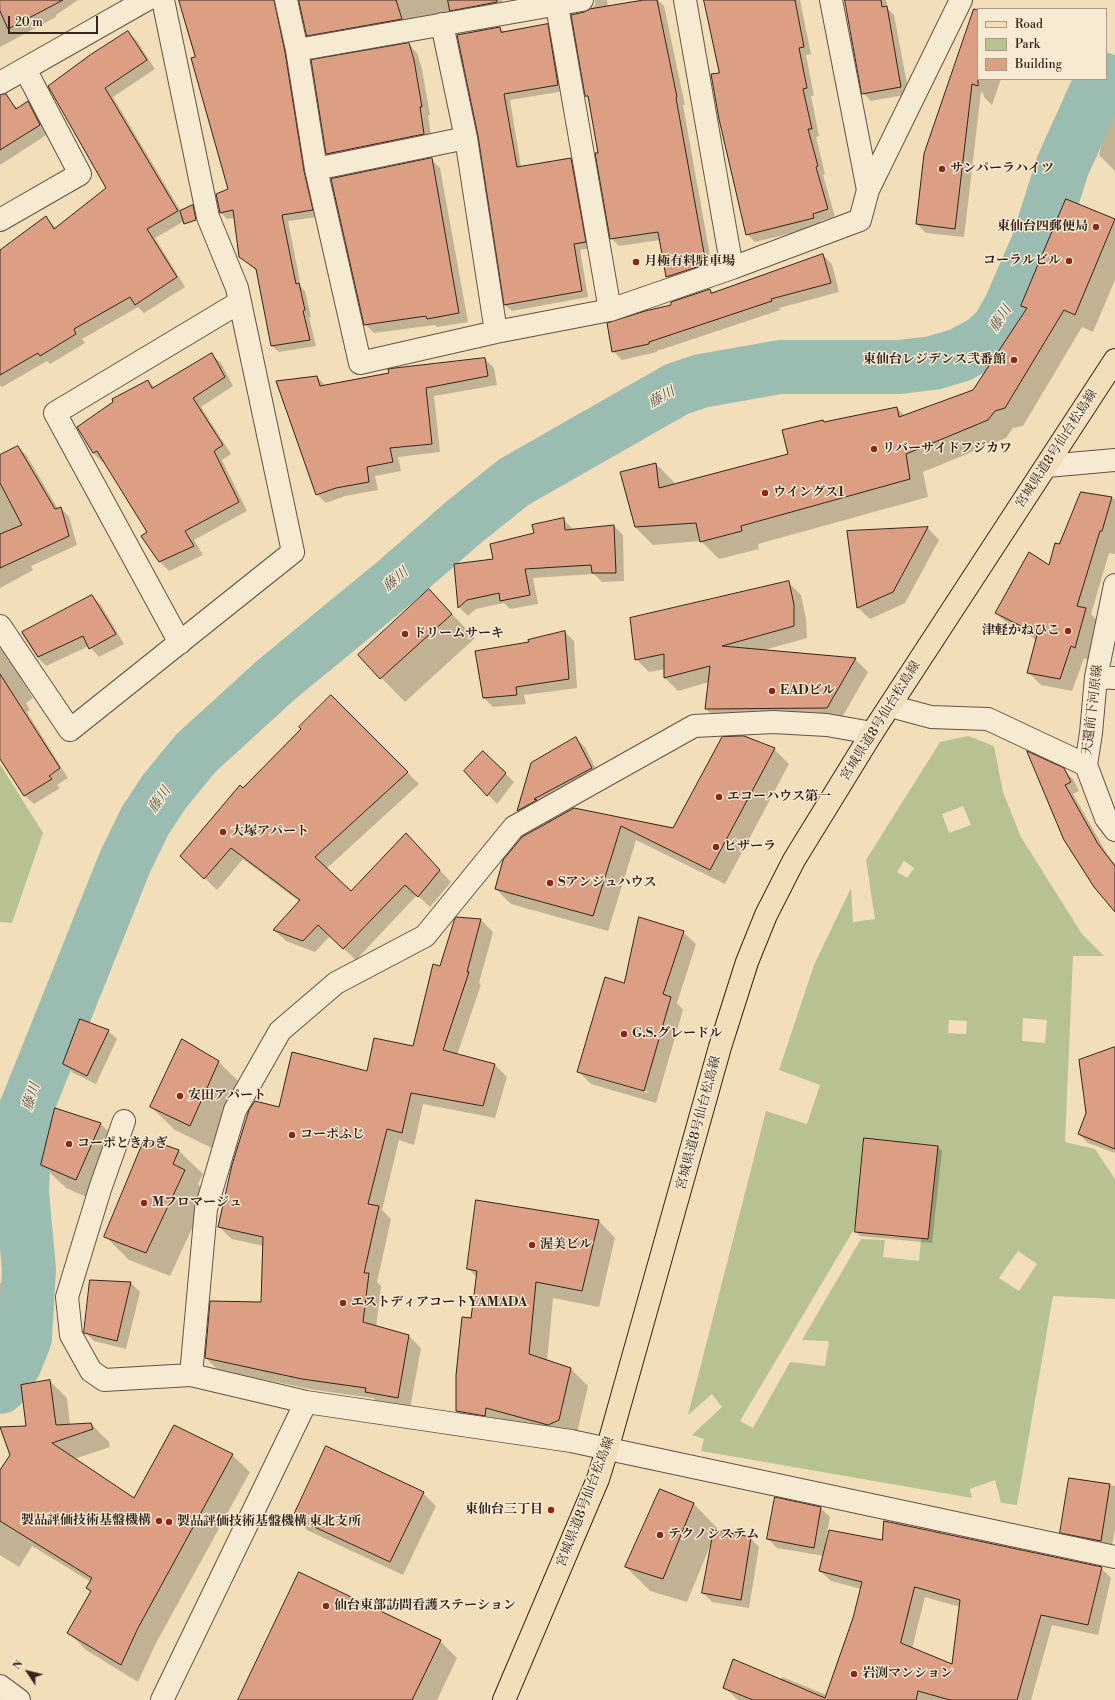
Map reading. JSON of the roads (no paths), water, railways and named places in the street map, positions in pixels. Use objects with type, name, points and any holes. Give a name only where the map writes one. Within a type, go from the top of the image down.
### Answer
[{"type":"main road","name":"宮城県道8号仙台松島線","points":[[504,1700],[598,1479],[720,1047],[747,962],[766,915],[794,860],[872,733],[1115,360]]},
{"type":"street","points":[[0,83],[146,0]]},
{"type":"street","points":[[0,626],[70,730],[293,552],[237,288],[208,217],[163,0]]},
{"type":"street","points":[[286,0],[297,50],[316,170],[360,363],[496,332],[610,310],[732,268],[860,220],[868,190],[961,0]]},
{"type":"street","points":[[297,50],[557,2],[582,0]]},
{"type":"street","points":[[685,0],[732,268]]},
{"type":"street","points":[[831,0],[868,190]]},
{"type":"street","points":[[557,2],[610,310]]},
{"type":"street","points":[[442,24],[466,138],[496,332]]},
{"type":"street","points":[[0,220],[80,174],[25,69]]},
{"type":"street","points":[[316,170],[466,138]]},
{"type":"street","points":[[180,642],[55,413],[240,302]]},
{"type":"street","points":[[1047,466],[1115,460]]},
{"type":"street","name":"天還前下河原線","points":[[1115,585],[1106,678],[1086,765],[1106,818],[1115,830]]},
{"type":"street","points":[[890,706],[931,717],[988,719],[1086,765]]},
{"type":"street","points":[[191,1376],[206,1209],[235,1110],[280,1031],[336,984],[425,936],[514,827],[694,726],[773,722],[827,725],[872,733]]},
{"type":"street","points":[[124,1122],[100,1189],[66,1297],[71,1335],[91,1371],[104,1380],[191,1376],[306,1402],[570,1441],[1115,1557]]},
{"type":"street","points":[[162,1700],[306,1402]]},
{"type":"street","points":[[0,1686],[19,1700]]},
{"type":"waterway","name":"藤川","points":[[0,1387],[15,1363],[25,1338],[29,1269],[22,1193],[26,1109],[125,862],[145,821],[164,792],[196,753],[276,680],[394,583],[464,522],[514,482],[677,389],[701,381],[780,367],[899,367],[933,363],[960,355],[984,342],[998,329],[1010,308],[1037,246],[1063,165],[1102,80]]},
{"type":"place","name":"サンパーラハイツ","points":[[942,169]]},
{"type":"place","name":"東仙台四郵便局","points":[[1096,227]]},
{"type":"place","name":"コーラルビル","points":[[1069,261]]},
{"type":"place","name":"月極有料駐車場","points":[[636,262]]},
{"type":"place","name":"東仙台レジデンス弐番館","points":[[1014,360]]},
{"type":"place","name":"リバーサイドフジカワ","points":[[874,449]]},
{"type":"place","name":"ウイングス1","points":[[765,493]]},
{"type":"place","name":"津軽かねひこ","points":[[1068,631]]},
{"type":"place","name":"ドリームサーキ","points":[[405,634]]},
{"type":"place","name":"EADビル","points":[[772,691]]},
{"type":"place","name":"エコーハウス第一","points":[[719,797]]},
{"type":"place","name":"大塚アパート","points":[[223,832]]},
{"type":"place","name":"ピザーラ","points":[[716,847]]},
{"type":"place","name":"Sアンジュハウス","points":[[550,883]]},
{"type":"place","name":"G.S.グレードル","points":[[624,1034]]},
{"type":"place","name":"安田アパート","points":[[180,1096]]},
{"type":"place","name":"コーポふじ","points":[[292,1135]]},
{"type":"place","name":"コーポときわぎ","points":[[69,1144]]},
{"type":"place","name":"Mフロマージュ","points":[[144,1203]]},
{"type":"place","name":"渥美ビル","points":[[532,1245]]},
{"type":"place","name":"エストディアコートYAMADA","points":[[343,1303]]},
{"type":"place","name":"東仙台三丁目","points":[[551,1510]]},
{"type":"place","name":"製品評価技術基盤機構","points":[[159,1521]]},
{"type":"place","name":"製品評価技術基盤機構 東北支所","points":[[169,1522]]},
{"type":"place","name":"テクノシステム","points":[[660,1535]]},
{"type":"place","name":"仙台東部訪問看護ステーション","points":[[326,1606]]},
{"type":"place","name":"岩渕マンション","points":[[854,1674]]}]
